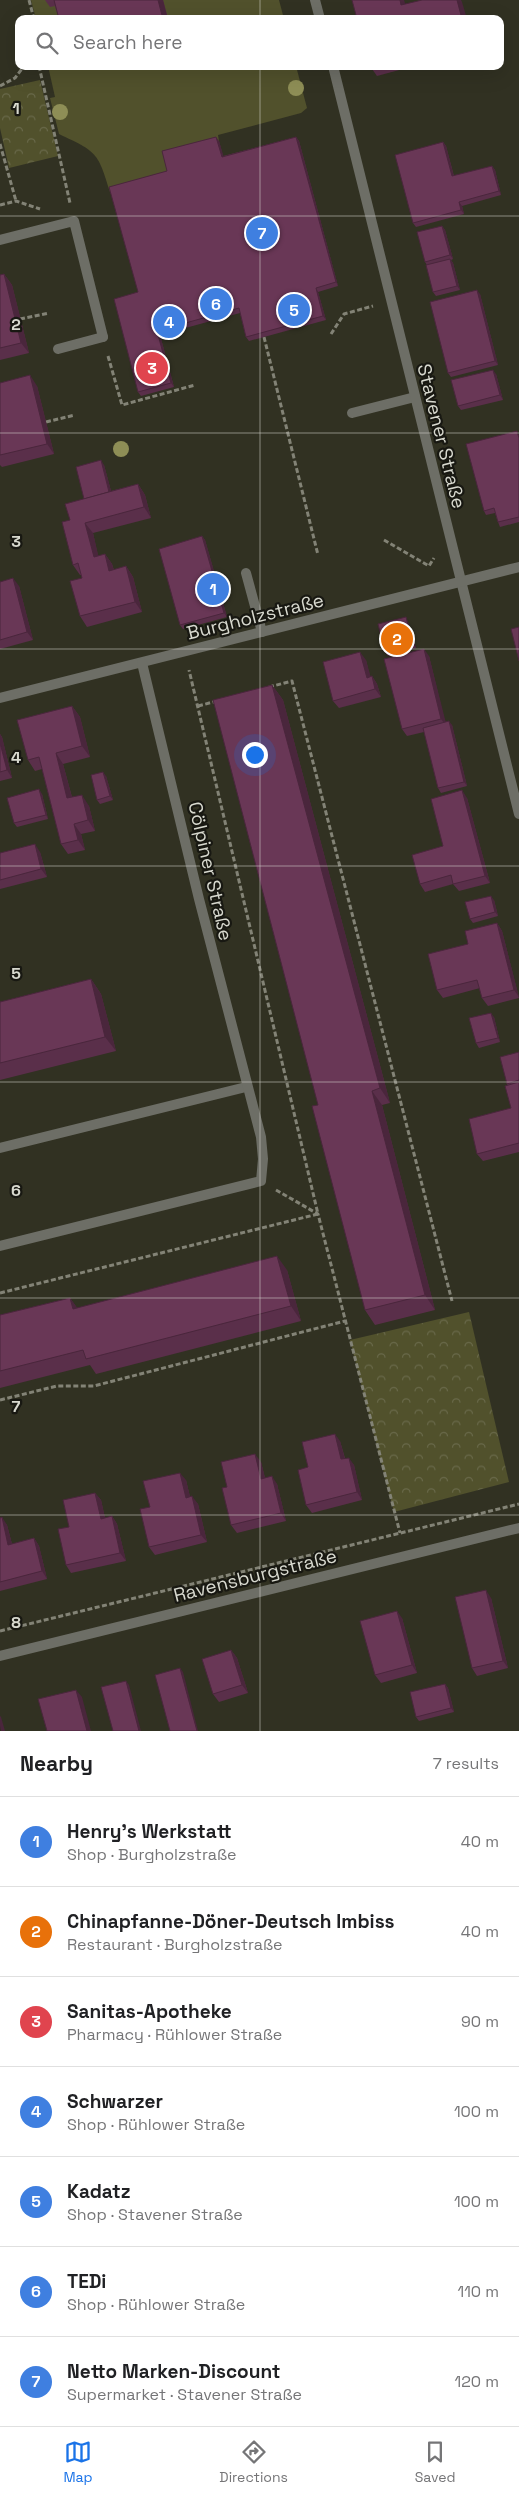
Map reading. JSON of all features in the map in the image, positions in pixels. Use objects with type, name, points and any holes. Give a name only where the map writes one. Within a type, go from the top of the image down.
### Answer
[{"type":"street","points":[[315,0],[319,15]]},
{"type":"street","name":"Stavener Straße","points":[[334,70],[519,814]]},
{"type":"street","points":[[0,240],[74,221],[103,337],[58,349]]},
{"type":"street","points":[[352,413],[415,397]]},
{"type":"street","name":"Burgholzstraße","points":[[0,698],[519,567]]},
{"type":"street","points":[[246,573],[262,632]]},
{"type":"street","name":"Cölpiner Straße","points":[[142,663],[246,1087],[260,1137],[263,1159],[261,1181]]},
{"type":"street","points":[[0,1148],[246,1087]]},
{"type":"street","points":[[0,1246],[261,1181]]},
{"type":"street","name":"Ravensburgstraße","points":[[0,1656],[519,1528]]},
{"type":"path","points":[[29,0],[33,15]]},
{"type":"path","points":[[0,86],[15,78],[21,70]]},
{"type":"path","points":[[40,70],[74,221]]},
{"type":"path","points":[[0,144],[16,201],[0,205]]},
{"type":"path","points":[[331,334],[344,314],[391,301]]},
{"type":"path","points":[[20,319],[49,313]]},
{"type":"path","points":[[103,337],[122,405],[195,385]]},
{"type":"path","points":[[264,337],[318,555]]},
{"type":"path","points":[[46,422],[75,415]]},
{"type":"path","points":[[384,540],[429,566],[434,558],[453,553]]},
{"type":"path","points":[[184,652],[318,1214],[400,1533]]},
{"type":"path","points":[[264,689],[292,681],[452,1300]]},
{"type":"path","points":[[198,706],[226,698]]},
{"type":"path","points":[[261,1181],[318,1214]]},
{"type":"path","points":[[0,1293],[318,1214]]},
{"type":"path","points":[[0,1400],[57,1386],[94,1386],[345,1321]]},
{"type":"path","points":[[0,1632],[519,1504]]},
{"type":"green space","points":[[31,0],[279,0],[283,15],[35,15]]},
{"type":"green space","points":[[49,70],[297,70],[307,108],[301,113],[218,135],[219,141],[165,155],[170,176],[110,192],[99,161],[94,155],[81,145],[59,134],[50,98],[55,97]]},
{"type":"green space","points":[[40,80],[58,156],[9,168],[0,128],[0,89]]},
{"type":"green space","points":[[469,1312],[509,1482],[394,1512],[350,1340]]},
{"type":"building","points":[[54,0],[158,0],[162,15],[58,15]]},
{"type":"building","points":[[352,0],[400,0],[401,5],[422,0],[457,0],[461,15],[356,15]]},
{"type":"building","points":[[216,137],[222,157],[296,137],[336,282],[316,288],[323,316],[246,337],[239,308],[157,331],[171,383],[138,392],[114,299],[138,292],[109,187],[167,171],[162,151]]},
{"type":"building","points":[[443,142],[452,176],[492,166],[499,191],[459,202],[461,210],[413,223],[395,155]]},
{"type":"building","points":[[442,226],[450,255],[425,262],[417,232]]},
{"type":"building","points":[[450,259],[457,286],[433,292],[426,265]]},
{"type":"building","points":[[4,274],[21,343],[0,348],[0,275]]},
{"type":"building","points":[[477,290],[495,361],[448,373],[430,302]]},
{"type":"building","points":[[493,370],[500,395],[458,406],[451,380]]},
{"type":"building","points":[[30,375],[47,444],[0,455],[0,383]]},
{"type":"building","points":[[517,431],[519,438],[519,517],[498,522],[494,508],[484,511],[466,444]]},
{"type":"building","points":[[101,460],[109,492],[84,499],[76,467]]},
{"type":"building","points":[[138,484],[144,507],[85,523],[94,557],[105,554],[109,571],[126,566],[135,602],[80,616],[70,581],[82,578],[78,563],[73,565],[62,522],[70,520],[65,504]]},
{"type":"building","points":[[202,536],[224,613],[180,625],[159,549]]},
{"type":"building","points":[[13,578],[27,632],[0,640],[0,582]]},
{"type":"building","points":[[406,617],[413,644],[385,652],[378,624]]},
{"type":"building","points":[[519,627],[519,661],[511,629]]},
{"type":"building","points":[[424,649],[441,719],[402,729],[384,659]]},
{"type":"building","points":[[360,652],[367,678],[372,676],[375,689],[333,701],[323,662]]},
{"type":"building","points":[[272,685],[380,1088],[372,1091],[425,1295],[365,1310],[312,1106],[318,1105],[213,700]]},
{"type":"building","points":[[72,706],[82,746],[56,753],[67,798],[82,795],[88,820],[74,824],[78,840],[61,844],[39,757],[28,760],[17,720]]},
{"type":"building","points":[[449,721],[464,782],[438,788],[423,728]]},
{"type":"building","points":[[0,743],[7,770],[0,772]]},
{"type":"building","points":[[103,772],[110,796],[97,800],[91,775]]},
{"type":"building","points":[[39,789],[46,815],[14,823],[7,798]]},
{"type":"building","points":[[462,790],[485,876],[453,884],[451,875],[420,884],[412,855],[443,846],[431,799]]},
{"type":"building","points":[[35,844],[41,869],[0,880],[0,853]]},
{"type":"building","points":[[491,896],[495,912],[470,919],[465,902]]},
{"type":"building","points":[[497,923],[514,990],[482,998],[477,980],[437,990],[428,954],[468,944],[465,931]]},
{"type":"building","points":[[91,979],[105,1037],[0,1063],[0,1002]]},
{"type":"building","points":[[491,1013],[498,1038],[476,1043],[469,1018]]},
{"type":"building","points":[[519,1052],[519,1080],[507,1084],[500,1057]]},
{"type":"building","points":[[519,1082],[519,1143],[477,1154],[469,1119],[511,1108],[505,1086]]},
{"type":"building","points":[[277,1256],[291,1306],[86,1359],[83,1350],[0,1371],[0,1315],[70,1298],[73,1309]]},
{"type":"building","points":[[335,1434],[341,1459],[349,1458],[357,1492],[306,1505],[298,1470],[308,1467],[302,1442]]},
{"type":"building","points":[[255,1454],[261,1479],[272,1476],[281,1513],[231,1525],[222,1488],[227,1487],[221,1462]]},
{"type":"building","points":[[180,1473],[186,1498],[192,1496],[201,1535],[149,1547],[140,1509],[150,1507],[143,1481]]},
{"type":"building","points":[[95,1493],[101,1519],[112,1516],[120,1553],[66,1565],[58,1529],[69,1527],[63,1500]]},
{"type":"building","points":[[2,1517],[8,1545],[34,1538],[42,1571],[0,1582],[0,1518]]},
{"type":"building","points":[[486,1590],[503,1661],[472,1668],[455,1597]]},
{"type":"building","points":[[397,1611],[412,1665],[375,1675],[360,1621]]},
{"type":"building","points":[[231,1650],[242,1685],[213,1694],[202,1659]]},
{"type":"building","points":[[180,1668],[197,1731],[170,1731],[155,1675]]},
{"type":"building","points":[[126,1681],[139,1731],[113,1731],[101,1687]]},
{"type":"building","points":[[445,1684],[451,1708],[416,1717],[410,1692]]},
{"type":"building","points":[[76,1690],[87,1731],[47,1731],[38,1699]]},
{"type":"place","name":"Netto Marken-Discount","points":[[262,233]]},
{"type":"place","name":"TEDi","points":[[216,304]]},
{"type":"place","name":"Kadatz","points":[[294,310]]},
{"type":"place","name":"Schwarzer","points":[[169,322]]},
{"type":"place","name":"Sanitas-Apotheke","points":[[152,368]]},
{"type":"place","name":"Henry's Werkstatt","points":[[213,589]]},
{"type":"place","name":"Chinapfanne-Döner-Deutsch Imbiss","points":[[397,639]]}]
